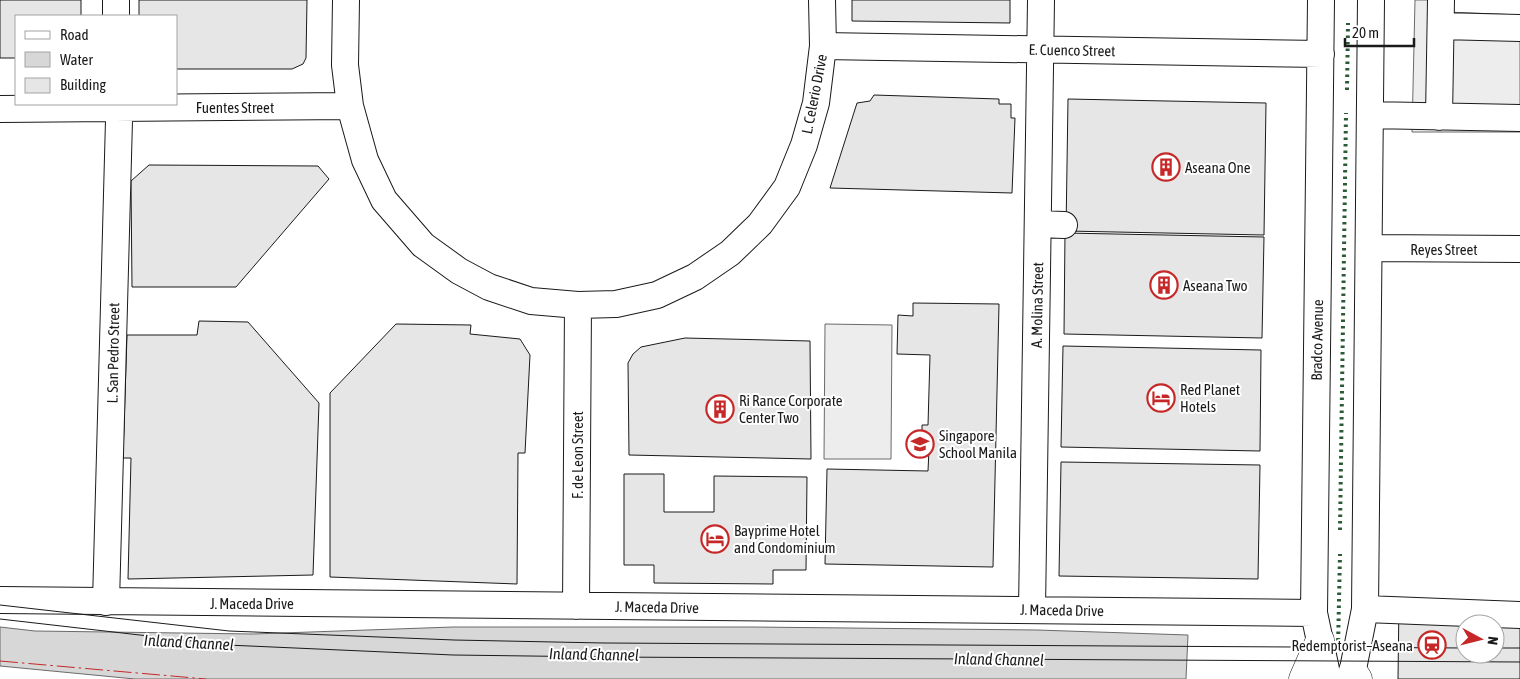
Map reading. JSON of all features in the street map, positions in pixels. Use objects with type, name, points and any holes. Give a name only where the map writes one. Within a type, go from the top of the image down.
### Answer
[{"type":"highway","points":[[1303,679],[1320,640]]},
{"type":"street","points":[[116,0],[116,15]]},
{"type":"street","name":"L. Celerio Drive","points":[[346,0],[345,65],[350,106],[365,160],[384,200],[423,245],[459,271],[489,287],[531,300],[578,305],[616,304],[657,295],[696,277],[730,253],[760,224],[787,186],[804,145],[816,104],[823,46],[822,0]]},
{"type":"street","name":"A. Molina Street","points":[[1032,610],[1041,0]]},
{"type":"street","name":"Bradco Avenue","points":[[1322,0],[1314,613],[1320,640],[1348,677]]},
{"type":"street","name":"Bradco Avenue","points":[[1348,677],[1365,610],[1372,0]]},
{"type":"street","points":[[1439,116],[1441,0]]},
{"type":"street","points":[[1441,26],[1520,28]]},
{"type":"street","name":"E. Cuenco Street","points":[[823,46],[1321,54]]},
{"type":"street","name":"Fuentes Street","points":[[0,109],[117,106],[350,106]]},
{"type":"street","name":"L. San Pedro Street","points":[[106,602],[119,120],[117,106]]},
{"type":"street","points":[[1370,115],[1520,118]]},
{"type":"street","points":[[1038,224],[1064,225]]},
{"type":"street","name":"Reyes Street","points":[[1369,248],[1520,249]]},
{"type":"street","name":"F. de Leon Street","points":[[576,606],[578,305]]},
{"type":"street","name":"J. Maceda Drive","points":[[0,600],[1314,613]]},
{"type":"street","points":[[1365,610],[1520,615]]},
{"type":"shaded area","points":[[1415,0],[1447,0],[1447,12],[1520,15],[1520,132],[1412,132]]},
{"type":"shaded area","points":[[825,324],[892,325],[891,459],[824,459]]},
{"type":"water","name":"Inland Channel","points":[[0,627],[35,631],[253,634],[453,627],[752,627],[1037,630],[1188,635],[1186,679],[135,679],[0,666]]},
{"type":"building","points":[[0,0],[81,0],[81,15],[15,15],[15,58],[0,58]]},
{"type":"building","points":[[139,0],[307,0],[306,58],[303,64],[292,69],[178,69],[178,15],[139,15]]},
{"type":"building","points":[[852,0],[1010,0],[1010,23],[852,21]]},
{"type":"building","points":[[874,95],[999,99],[999,104],[1011,104],[1011,118],[1015,118],[1012,193],[830,188],[857,103],[870,101]]},
{"type":"building","name":"Aseana One","points":[[1068,99],[1266,103],[1264,235],[1066,231]]},
{"type":"building","points":[[149,165],[318,166],[329,179],[236,287],[132,287],[131,181]]},
{"type":"building","name":"Aseana Two","points":[[1065,233],[1264,237],[1262,338],[1064,334]]},
{"type":"building","points":[[913,303],[999,304],[993,567],[825,564],[827,469],[928,471],[929,449],[922,449],[922,425],[928,425],[930,355],[897,354],[898,315],[913,316]]},
{"type":"building","points":[[199,321],[248,322],[319,403],[313,575],[128,579],[131,458],[123,458],[127,335],[197,335]]},
{"type":"building","points":[[396,324],[471,325],[470,334],[520,339],[530,355],[525,453],[518,453],[517,584],[330,577],[330,393]]},
{"type":"building","name":"Ri Rance Corporate Center Two","points":[[685,338],[810,341],[811,459],[629,455],[628,363],[633,354],[641,347]]},
{"type":"building","name":"Red Planet Hotels","points":[[1063,346],[1261,350],[1260,451],[1061,447]]},
{"type":"building","points":[[1061,462],[1260,465],[1258,579],[1059,576]]},
{"type":"building","name":"Bayprime Hotel and Condominium","points":[[624,474],[664,474],[664,512],[714,512],[714,476],[807,477],[806,570],[773,570],[773,584],[654,583],[654,565],[624,565]]},
{"type":"building","name":"Redemptorist–Aseana","points":[[1399,600],[1520,602],[1520,679],[1398,679]]},
{"type":"tram line","points":[[0,605],[229,631],[454,640],[604,643],[1455,648]]},
{"type":"tram line","points":[[0,619],[227,645],[453,655],[1520,662]]},
{"type":"tram line","points":[[1505,648],[1520,648]]},
{"type":"hedge","points":[[1347,90],[1348,23]]},
{"type":"hedge","points":[[1340,530],[1346,113]]},
{"type":"hedge","points":[[1338,647],[1340,554]]},
{"type":"power","points":[[0,661],[206,679]]},
{"type":"place","name":"Aseana One","points":[[1166,167]]},
{"type":"place","name":"Aseana Two","points":[[1164,285]]},
{"type":"place","name":"Red Planet Hotels","points":[[1161,398]]},
{"type":"place","name":"Ri Rance Corporate Center Two","points":[[720,409]]},
{"type":"place","name":"Singapore School Manila","points":[[920,444]]},
{"type":"place","name":"Bayprime Hotel and Condominium","points":[[715,539]]},
{"type":"place","name":"Redemptorist–Aseana","points":[[1432,645]]}]
